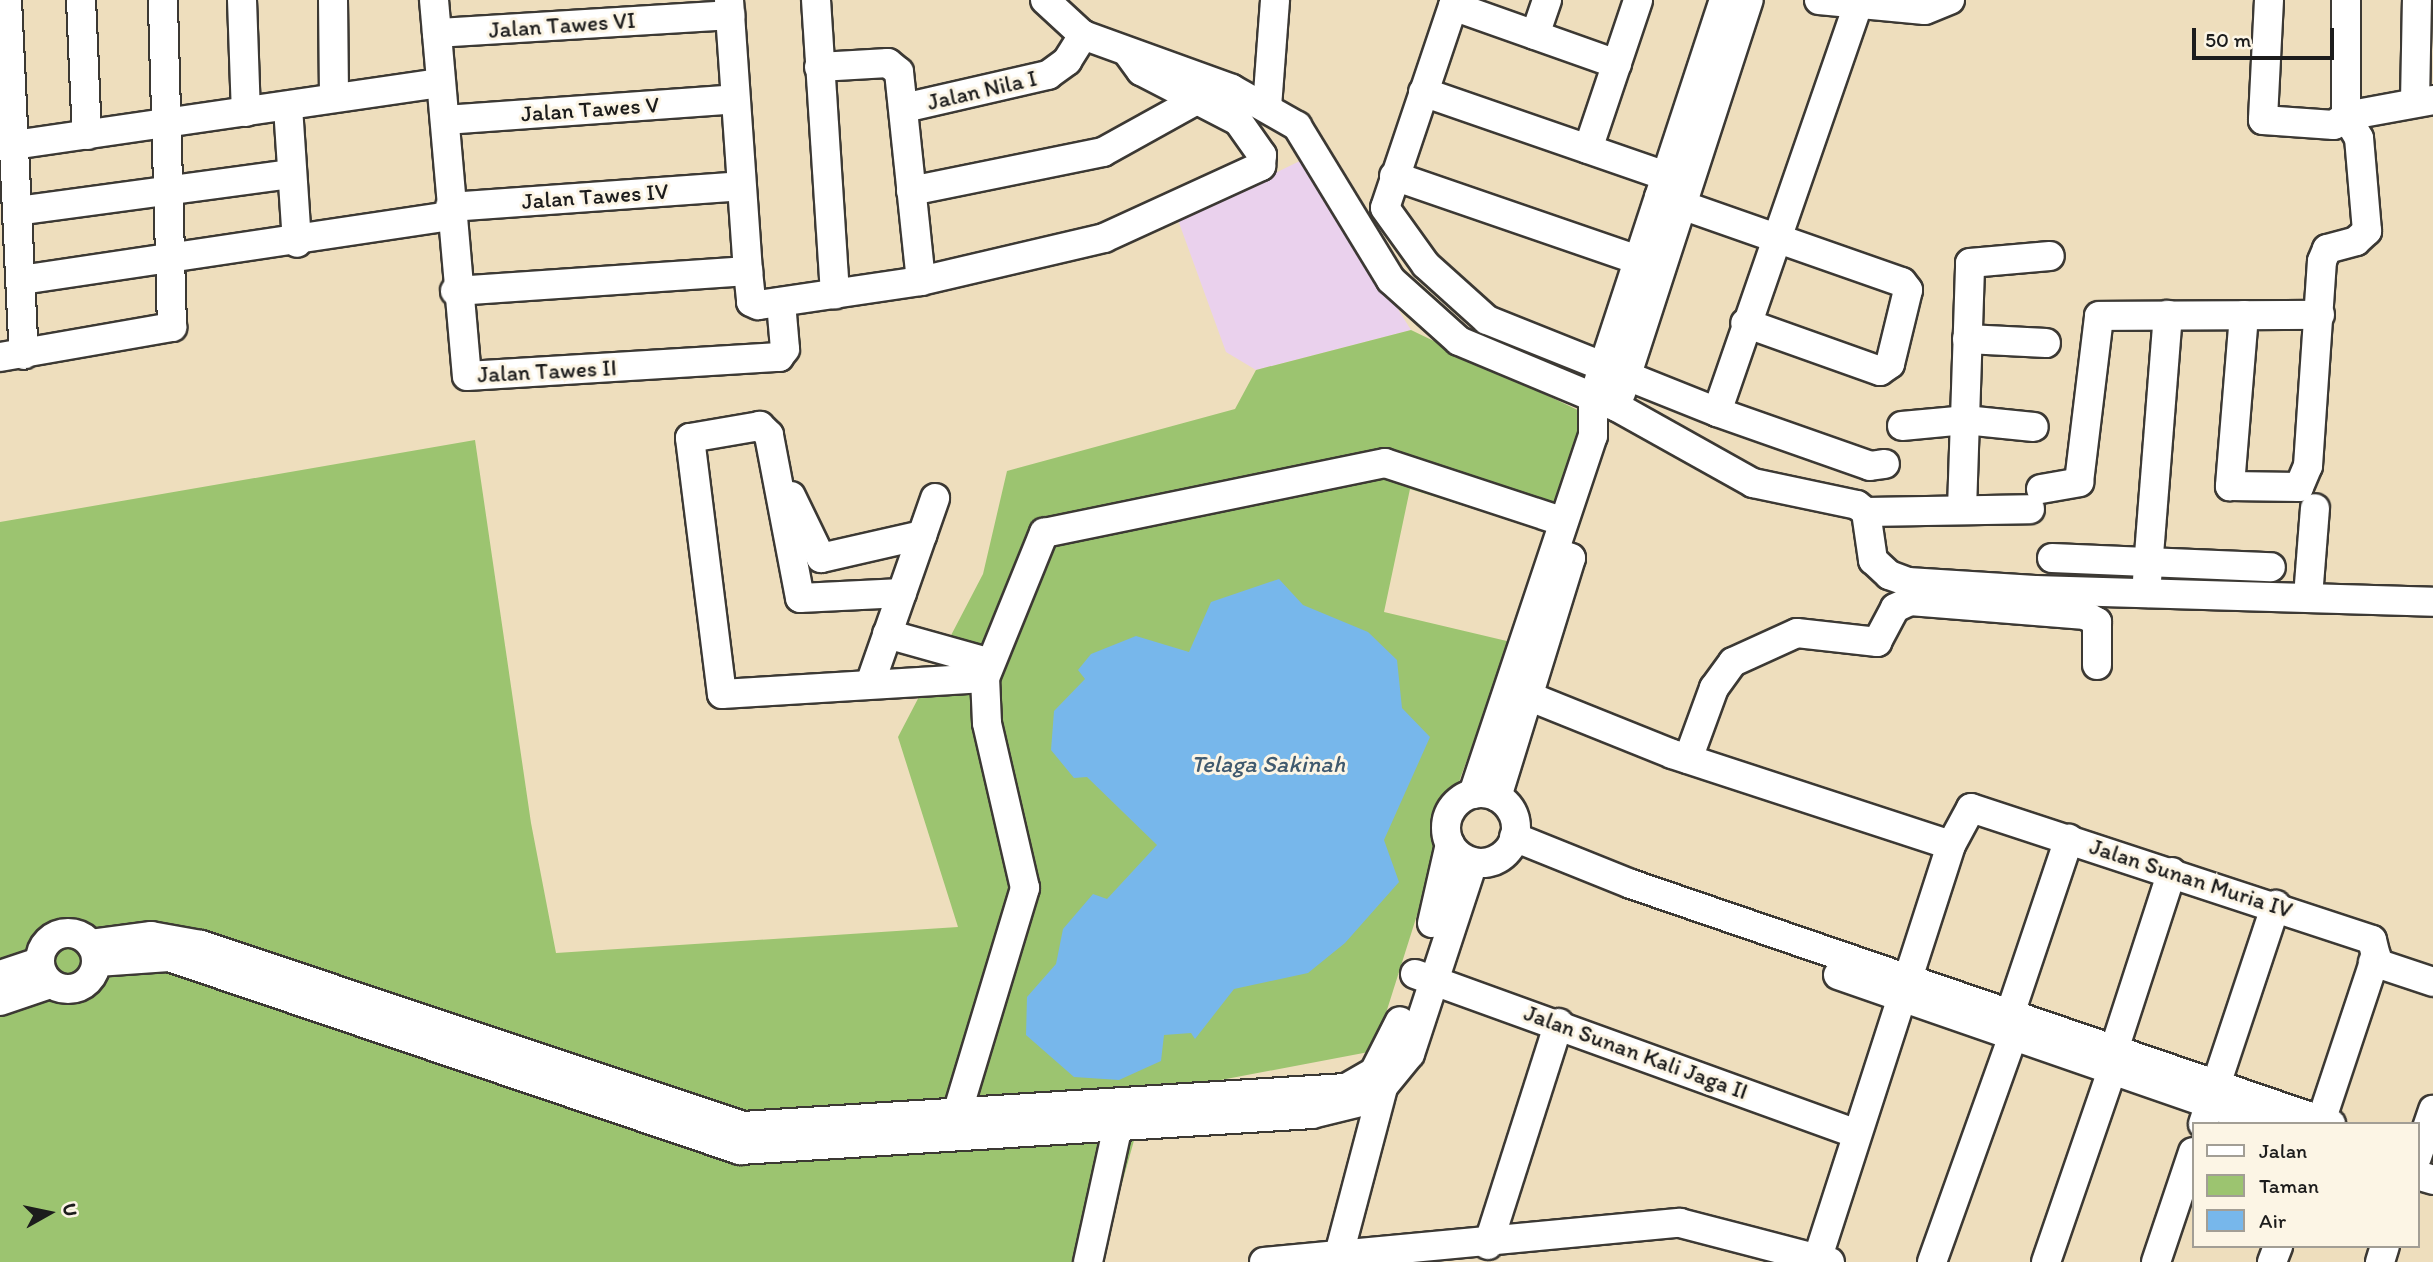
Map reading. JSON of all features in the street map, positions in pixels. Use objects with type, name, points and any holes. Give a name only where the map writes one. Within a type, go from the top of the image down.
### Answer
[{"type":"street","points":[[7,0],[21,280],[12,356],[172,327],[163,0]]},
{"type":"street","points":[[81,0],[87,135]]},
{"type":"street","points":[[242,0],[246,112]]},
{"type":"street","points":[[333,0],[334,97]]},
{"type":"street","name":"Jalan Tawes II","points":[[434,0],[463,370],[473,377],[779,357],[785,349],[781,302]]},
{"type":"street","points":[[816,0],[835,294]]},
{"type":"street","points":[[1045,0],[1083,35],[1128,53],[1147,54],[1267,107],[1297,126],[1316,149],[1331,181],[1391,280],[1425,316],[1460,341],[1605,402],[1753,483],[1844,500],[1866,512],[1962,509],[2036,499],[2079,482],[2099,316],[2320,315]]},
{"type":"street","points":[[1267,107],[1275,0]]},
{"type":"street","points":[[1535,35],[1547,0]]},
{"type":"street","points":[[1588,149],[1639,0]]},
{"type":"street","points":[[1485,795],[1553,552],[1616,370],[1724,0]]},
{"type":"street","points":[[1616,370],[1638,260],[1669,193],[1749,0]]},
{"type":"street","points":[[1819,0],[1926,10],[1950,0]]},
{"type":"street","points":[[2269,0],[2263,120],[2334,125],[2346,116],[2424,101],[2417,0]]},
{"type":"street","points":[[2244,315],[2233,490],[2299,487],[2306,478],[2328,249],[2356,241],[2367,231],[2359,138],[2346,116],[2346,0]]},
{"type":"street","points":[[1617,64],[1454,3],[1394,176],[1388,216],[1475,314],[1717,412],[1870,466],[1885,464]]},
{"type":"street","points":[[1717,412],[1745,323],[1858,5]]},
{"type":"street","points":[[729,8],[740,186],[754,305],[921,281],[1119,234],[1261,166],[1262,155],[1248,130],[1198,100],[1141,71],[1128,53]]},
{"type":"street","name":"Jalan Tawes VI","points":[[437,33],[729,8]]},
{"type":"street","name":"Jalan Nila I","points":[[904,108],[1048,75],[1067,61],[1083,35]]},
{"type":"street","points":[[819,67],[895,65],[904,108],[921,281]]},
{"type":"street","points":[[14,145],[441,83]]},
{"type":"street","points":[[1423,92],[1588,149],[1669,193],[1775,238],[1902,282],[1908,299],[1890,364],[1880,371],[1745,323]]},
{"type":"street","name":"Jalan Tawes V","points":[[445,120],[735,99]]},
{"type":"street","points":[[911,191],[1103,152],[1198,100]]},
{"type":"street","points":[[288,107],[297,243]]},
{"type":"street","points":[[17,211],[292,174]]},
{"type":"street","points":[[1394,176],[1638,260]]},
{"type":"street","name":"Jalan Tawes IV","points":[[21,280],[172,262],[297,243],[450,212],[740,186]]},
{"type":"street","points":[[1962,509],[1967,339],[1973,258],[2050,256]]},
{"type":"street","points":[[455,291],[748,271]]},
{"type":"street","points":[[2146,593],[2168,315]]},
{"type":"street","points":[[1967,339],[2046,343]]},
{"type":"street","points":[[1902,426],[1965,420],[2034,427]]},
{"type":"street","points":[[902,593],[806,599],[795,594],[783,492],[766,429],[690,438],[717,688],[728,696],[870,684],[986,670]]},
{"type":"street","points":[[954,1123],[1026,874],[987,723],[986,670],[1037,542],[1053,528],[1385,463],[1564,522]]},
{"type":"street","points":[[783,492],[800,505],[821,558],[922,535]]},
{"type":"street","points":[[870,684],[935,498]]},
{"type":"street","points":[[2308,597],[2315,508]]},
{"type":"street","points":[[1866,512],[1873,561],[1908,582],[2433,602]]},
{"type":"street","points":[[0,1001],[45,973],[52,937],[66,933],[94,953],[169,957],[742,1138],[1121,1113],[1348,1110],[1409,1054],[1450,844],[1447,819],[1485,795],[1528,696],[1571,558],[1553,552]]},
{"type":"street","points":[[2052,558],[2271,567]]},
{"type":"street","points":[[1688,759],[1714,688],[1733,662],[1797,633],[1877,642],[1895,608],[1910,601],[2085,615],[2097,622],[2096,665]]},
{"type":"street","points":[[887,634],[986,670]]},
{"type":"street","points":[[1528,696],[1688,759],[1951,845]]},
{"type":"street","points":[[1485,795],[1512,813],[1510,845]]},
{"type":"street","points":[[1827,1260],[1856,1134],[1912,991],[1986,811],[1964,812],[1951,845],[1912,991],[1827,1260]]},
{"type":"street","name":"Jalan Sunan Muria IV","points":[[1986,811],[2364,934],[2376,946],[2373,962]]},
{"type":"street","points":[[1932,1262],[2012,1025],[2069,839]]},
{"type":"street","points":[[1450,844],[1473,862]]},
{"type":"street","points":[[1423,976],[1473,862],[1510,845],[1912,991],[2113,1060],[2210,1104],[2263,1122]]},
{"type":"street","points":[[2046,1262],[2172,872]]},
{"type":"street","points":[[2210,1104],[2276,905]]},
{"type":"street","points":[[0,975],[45,973],[75,989],[86,983],[94,953]]},
{"type":"street","points":[[2210,1104],[2326,1122],[2373,962],[2433,982]]},
{"type":"street","name":"Jalan Sunan Kali Jaga II","points":[[1423,976],[1559,1023],[1856,1134]]},
{"type":"street","points":[[1488,1245],[1559,1023]]},
{"type":"street","points":[[1338,1258],[1381,1079]]},
{"type":"street","points":[[2433,1110],[2421,1159],[2433,1180]]},
{"type":"street","points":[[1088,1262],[1121,1113]]},
{"type":"street","points":[[2156,1262],[2192,1155]]},
{"type":"street","points":[[1264,1262],[1488,1245],[1695,1224],[1827,1260]]},
{"type":"shaded area","points":[[1304,159],[1411,330],[1256,370],[1226,352],[1178,220]]},
{"type":"green space","points":[[1411,330],[1586,414],[1545,531],[1410,489],[1384,612],[1511,642],[1461,776],[1374,1051],[1147,1094],[1100,1262],[0,1262],[0,522],[475,440],[531,823],[556,953],[958,927],[898,737],[983,574],[1007,471],[1235,409],[1256,370]]},
{"type":"water","name":"Telaga Sakinah","points":[[1279,579],[1303,605],[1368,632],[1397,660],[1402,708],[1430,737],[1384,840],[1399,882],[1345,943],[1308,973],[1234,989],[1195,1039],[1191,1033],[1164,1035],[1161,1061],[1119,1080],[1074,1077],[1026,1035],[1027,997],[1056,964],[1063,929],[1093,894],[1107,899],[1157,845],[1087,777],[1074,778],[1051,750],[1054,711],[1085,679],[1078,670],[1091,654],[1136,636],[1189,652],[1211,602]]}]
